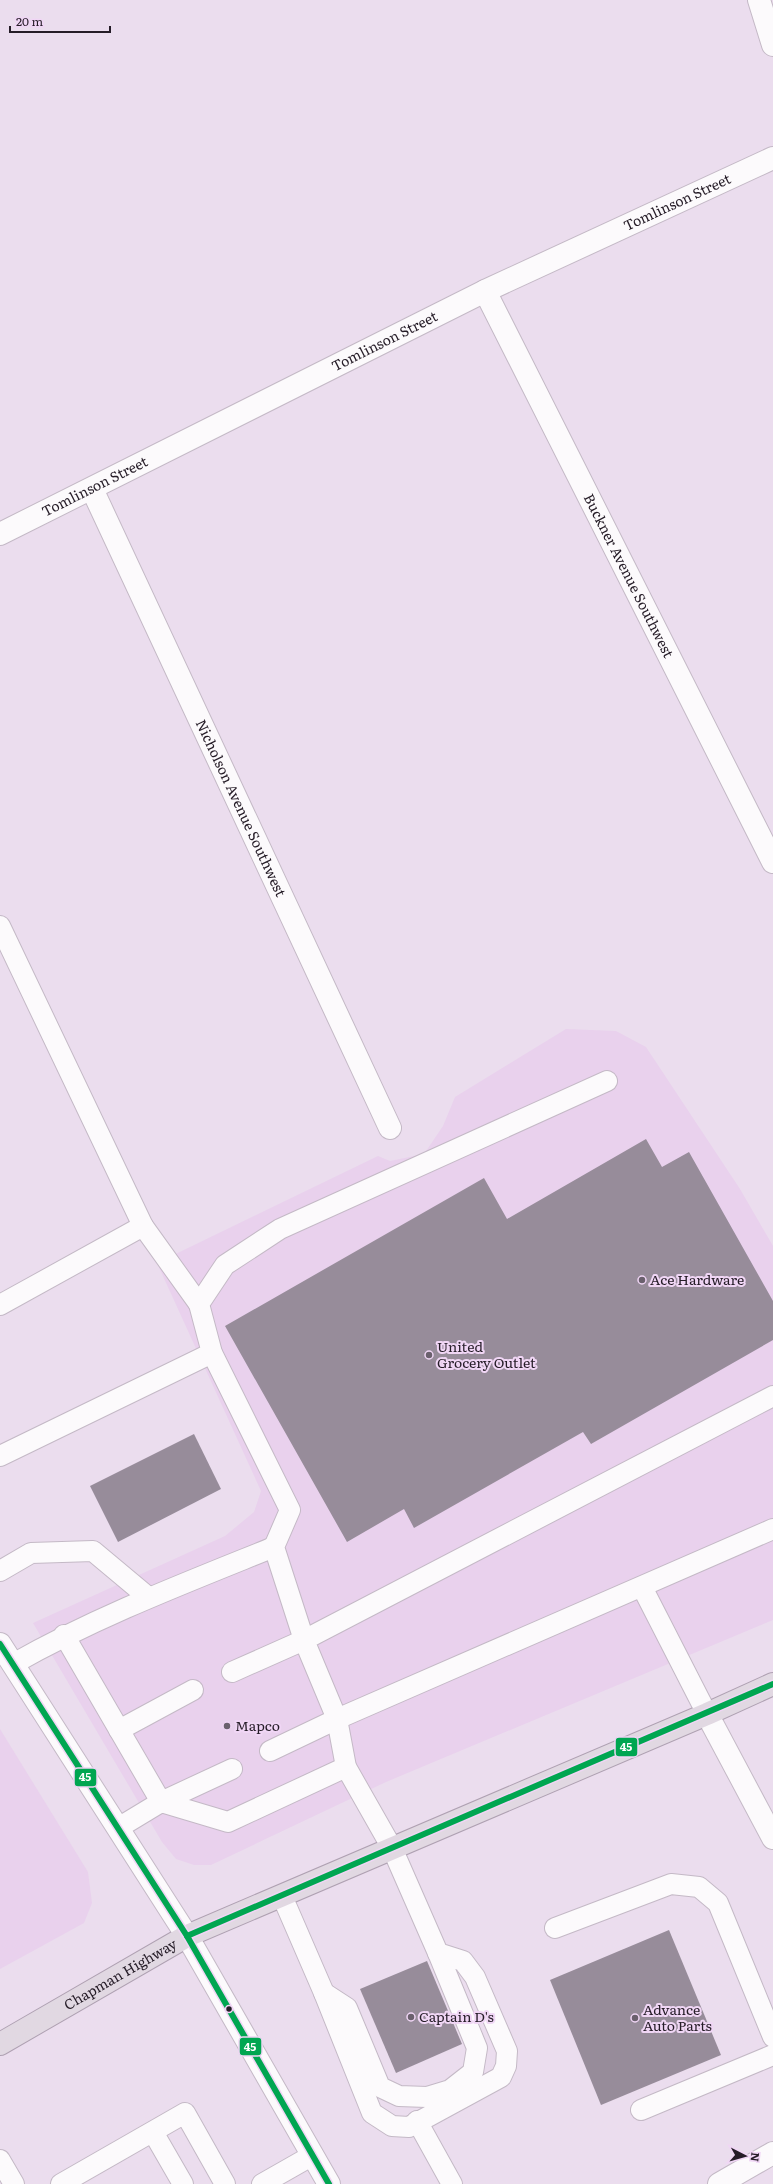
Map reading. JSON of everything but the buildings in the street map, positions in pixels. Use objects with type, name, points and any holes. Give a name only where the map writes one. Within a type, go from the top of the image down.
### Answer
[{"type":"highway","name":"Chapman Highway","points":[[0,2044],[187,1936],[707,1714],[773,1684]]},
{"type":"street","points":[[759,0],[773,45]]},
{"type":"street","name":"Tomlinson Street","points":[[0,534],[485,291],[773,158]]},
{"type":"street","name":"Buckner Avenue Southwest","points":[[485,291],[773,862]]},
{"type":"street","name":"Nicholson Avenue Southwest","points":[[92,488],[390,1128]]},
{"type":"street","points":[[0,1644],[187,1936],[329,2184]]},
{"type":"street","points":[[707,1714],[773,1838]]},
{"type":"street","points":[[721,2183],[773,2153]]},
{"type":"lane","points":[[0,926],[143,1226],[199,1304],[212,1353],[290,1510],[274,1547],[304,1640],[337,1719],[346,1767],[392,1848],[438,1953],[477,2048],[473,2072],[450,2090],[427,2097],[398,2096],[380,2087],[347,2008],[324,1993]]},
{"type":"lane","points":[[199,1304],[225,1265],[280,1228],[607,1081]]},
{"type":"lane","points":[[0,1305],[143,1226]]},
{"type":"lane","points":[[0,1456],[212,1353]]},
{"type":"lane","points":[[232,1672],[304,1640],[773,1396]]},
{"type":"lane","points":[[270,1751],[337,1719],[773,1529]]},
{"type":"lane","points":[[13,1664],[64,1635],[148,1597],[274,1547]]},
{"type":"lane","points":[[0,1571],[31,1553],[93,1551],[148,1597]]},
{"type":"lane","points":[[642,1587],[707,1714]]},
{"type":"lane","points":[[64,1635],[161,1802],[228,1822],[346,1767]]},
{"type":"lane","points":[[119,1730],[193,1690]]},
{"type":"lane","points":[[118,1828],[161,1802],[232,1769]]},
{"type":"lane","points":[[555,1928],[671,1884],[699,1887],[718,1903],[773,2037]]},
{"type":"lane","points":[[282,1896],[324,1993],[372,2113],[392,2126],[409,2127],[417,2121],[501,2077],[506,2066],[507,2051],[475,1977],[462,1961],[438,1953]]},
{"type":"lane","points":[[641,2110],[773,2055]]},
{"type":"lane","points":[[61,2184],[185,2113],[225,2184]]},
{"type":"lane","points":[[417,2121],[452,2184]]},
{"type":"lane","points":[[153,2132],[183,2184]]},
{"type":"lane","points":[[262,2184],[313,2155]]},
{"type":"lane","points":[[0,2160],[14,2184]]},
{"type":"shaded area","points":[[566,1029],[616,1031],[646,1047],[740,1189],[773,1246],[773,1620],[386,1782],[211,1865],[194,1865],[176,1859],[162,1842],[33,1623],[225,1536],[254,1512],[261,1491],[157,1263],[378,1156],[390,1161],[424,1154],[443,1126],[455,1097]]},
{"type":"shaded area","points":[[0,1729],[88,1872],[92,1903],[84,1923],[0,1969]]},
{"type":"transit line","name":"45","points":[[0,1644],[187,1936],[329,2184]]},
{"type":"transit line","name":"45","points":[[187,1936],[773,1684]]},
{"type":"place","name":"Ace Hardware","points":[[642,1280]]},
{"type":"place","name":"United Grocery Outlet","points":[[429,1355]]},
{"type":"place","name":"Mapco","points":[[227,1726]]},
{"type":"place","name":"Captain D's","points":[[411,2017]]},
{"type":"place","name":"Advance Auto Parts","points":[[635,2018]]}]
